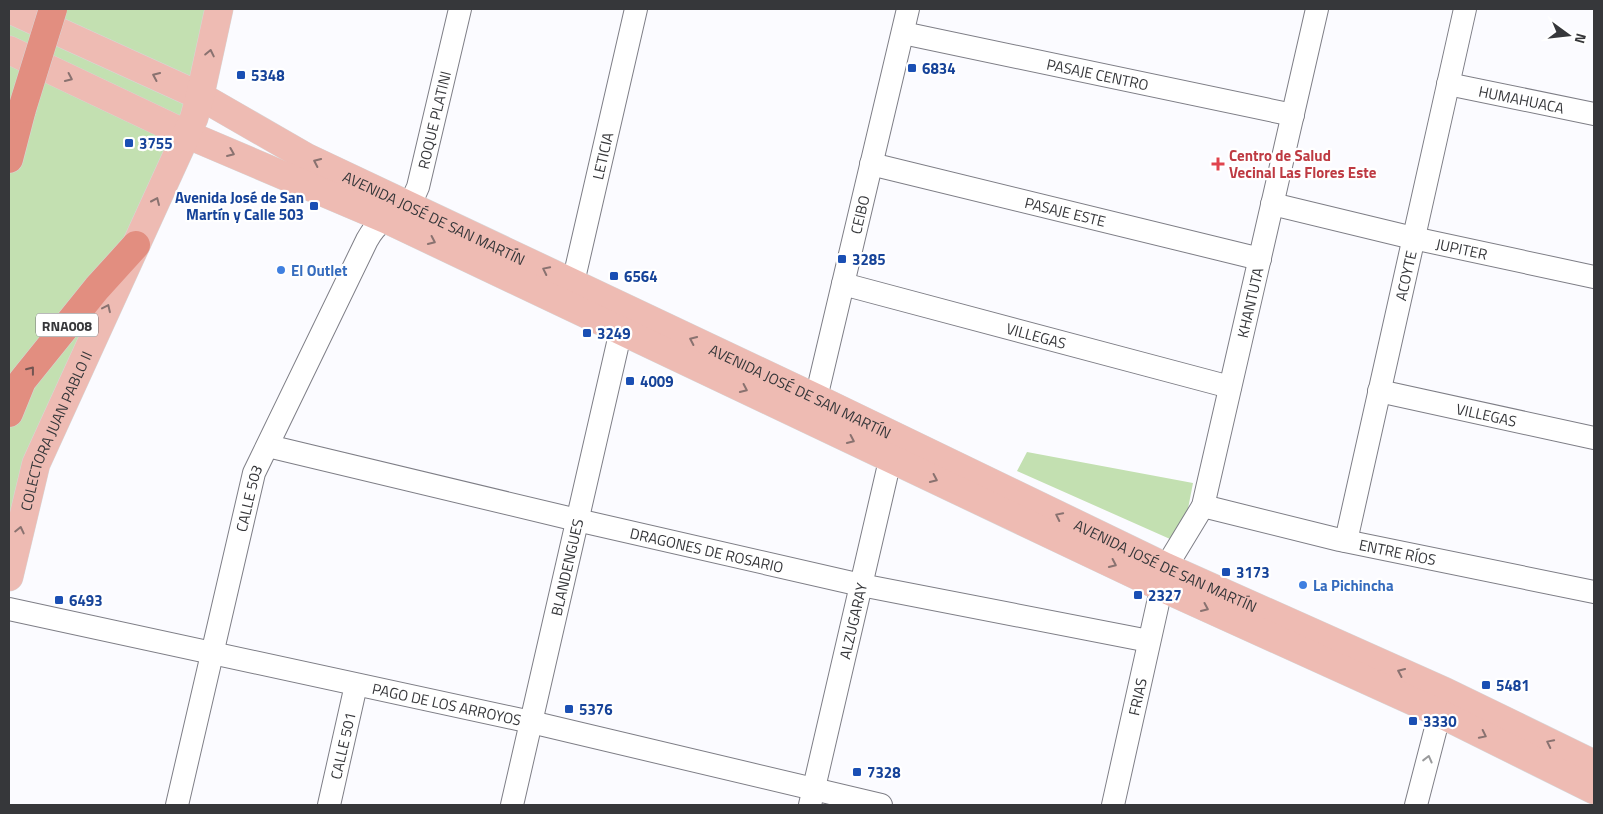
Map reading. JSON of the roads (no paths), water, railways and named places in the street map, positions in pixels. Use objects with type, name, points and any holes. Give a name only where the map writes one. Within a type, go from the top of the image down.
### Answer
[{"type":"highway","points":[[9,159],[53,9]]},
{"type":"highway","name":"RNA008","points":[[9,413],[22,381],[97,288],[136,245]]},
{"type":"main road","name":"AVENIDA JOSÉ DE SAN MARTÍN","points":[[9,9],[200,96],[398,212]]},
{"type":"main road","name":"COLECTORA JUAN PABLO II","points":[[9,577],[36,464],[194,118],[219,9]]},
{"type":"main road","name":"AVENIDA JOSÉ DE SAN MARTÍN","points":[[9,50],[186,134],[398,212],[1164,577],[1443,702],[1594,764]]},
{"type":"main road","name":"AVENIDA JOSÉ DE SAN MARTÍN","points":[[571,294],[621,330],[814,409]]},
{"type":"main road","name":"AVENIDA JOSÉ DE SAN MARTÍN","points":[[1443,702],[1594,790]]},
{"type":"street","name":"ROQUE PLATINI","points":[[398,212],[418,186],[460,9]]},
{"type":"street","name":"LETICIA","points":[[571,294],[636,9]]},
{"type":"street","name":"CEIBO","points":[[814,409],[908,9]]},
{"type":"street","name":"KHANTUTA","points":[[1164,577],[1203,506],[1317,9]]},
{"type":"street","name":"ACOYTE","points":[[1346,541],[1465,9]]},
{"type":"street","name":"PASAJE CENTRO","points":[[903,33],[1293,115]]},
{"type":"street","name":"HUMAHUACA","points":[[1448,84],[1594,114]]},
{"type":"street","name":"PASAJE ESTE","points":[[871,164],[1260,259]]},
{"type":"street","name":"JUPITER","points":[[1272,204],[1414,238],[1594,277]]},
{"type":"street","name":"CALLE 503","points":[[177,805],[254,473],[367,240],[374,229],[398,212]]},
{"type":"street","name":"VILLEGAS","points":[[843,284],[1230,387]]},
{"type":"street","name":"BLANDENGUES","points":[[512,805],[621,330]]},
{"type":"street","name":"VILLEGAS","points":[[1379,392],[1594,438]]},
{"type":"street","name":"DRAGONES DE ROSARIO","points":[[268,446],[861,585],[1149,641]]},
{"type":"street","name":"ALZUGARAY","points":[[812,797],[893,448]]},
{"type":"street","name":"ENTRE RÍOS","points":[[1203,506],[1346,541],[1594,592]]},
{"type":"street","name":"FRIAS","points":[[1114,805],[1164,577]]},
{"type":"street","name":"PAGO DE LOS ARROYOS","points":[[9,609],[532,722],[812,797],[881,805]]},
{"type":"street","name":"CALLE 501","points":[[329,805],[356,685]]},
{"type":"street","points":[[1416,805],[1443,702]]},
{"type":"place","name":"6834","points":[[912,68]]},
{"type":"place","name":"5348","points":[[241,75]]},
{"type":"place","name":"3755","points":[[129,143]]},
{"type":"place","name":"Centro de Salud Vecinal Las Flores Este","points":[[1218,164]]},
{"type":"place","name":"Avenida José de San Martín y Calle 503","points":[[314,206]]},
{"type":"place","name":"3285","points":[[842,259]]},
{"type":"place","name":"El Outlet","points":[[281,270]]},
{"type":"place","name":"6564","points":[[614,276]]},
{"type":"place","name":"3249","points":[[587,333]]},
{"type":"place","name":"4009","points":[[630,381]]},
{"type":"place","name":"3173","points":[[1226,572]]},
{"type":"place","name":"La Pichincha","points":[[1303,585]]},
{"type":"place","name":"2327","points":[[1138,595]]},
{"type":"place","name":"6493","points":[[59,600]]},
{"type":"place","name":"5481","points":[[1486,685]]},
{"type":"place","name":"5376","points":[[569,709]]},
{"type":"place","name":"3330","points":[[1413,721]]},
{"type":"place","name":"7328","points":[[857,772]]}]
